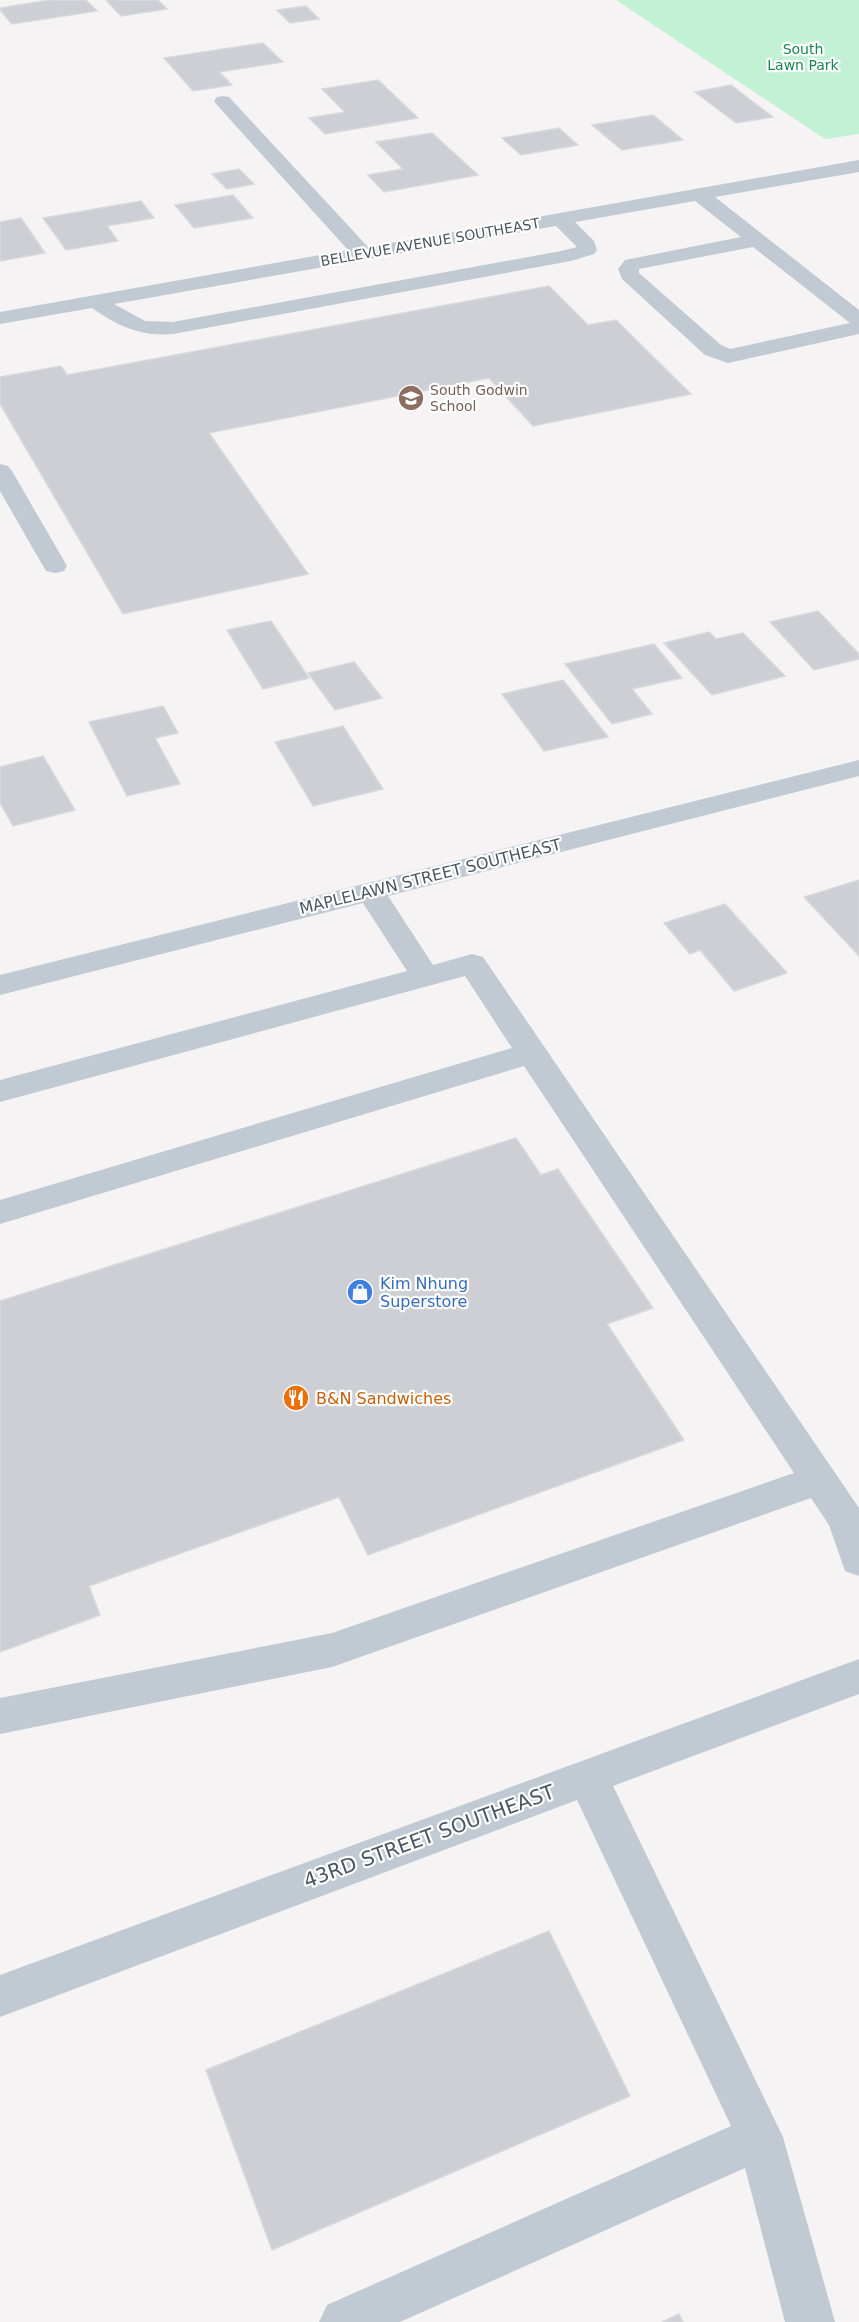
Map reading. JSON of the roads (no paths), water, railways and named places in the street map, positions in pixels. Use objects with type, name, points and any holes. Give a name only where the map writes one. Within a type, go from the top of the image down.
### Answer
[{"type":"street","points":[[223,101],[363,254]]},
{"type":"street","name":"BELLEVUE AVENUE SOUTHEAST","points":[[0,318],[859,166]]},
{"type":"street","points":[[700,195],[859,320]]},
{"type":"street","points":[[96,301],[129,324],[143,328],[174,328],[564,257],[587,250],[588,245],[561,219]]},
{"type":"street","points":[[757,240],[632,264],[628,269],[629,275],[713,350],[728,356],[859,328]]},
{"type":"street","points":[[0,471],[55,566]]},
{"type":"street","name":"MAPLELAWN STREET SOUTHEAST","points":[[0,985],[859,768]]},
{"type":"street","points":[[370,891],[426,977]]},
{"type":"street","points":[[0,1091],[472,964],[846,1520],[859,1560]]},
{"type":"street","points":[[0,1212],[531,1053]]},
{"type":"street","points":[[0,1716],[332,1650],[819,1480]]},
{"type":"street","name":"43RD STREET SOUTHEAST","points":[[0,1996],[859,1676]]},
{"type":"street","points":[[587,1777],[760,2137],[810,2322]]},
{"type":"street","points":[[344,2322],[760,2137]]},
{"type":"place","name":"South Godwin School","points":[[411,398]]},
{"type":"place","name":"Kim Nhung Superstore","points":[[360,1292]]},
{"type":"place","name":"B&N Sandwiches","points":[[296,1398]]},
{"type":"park label","name":"South Lawn Park","points":[[803,58]]}]
